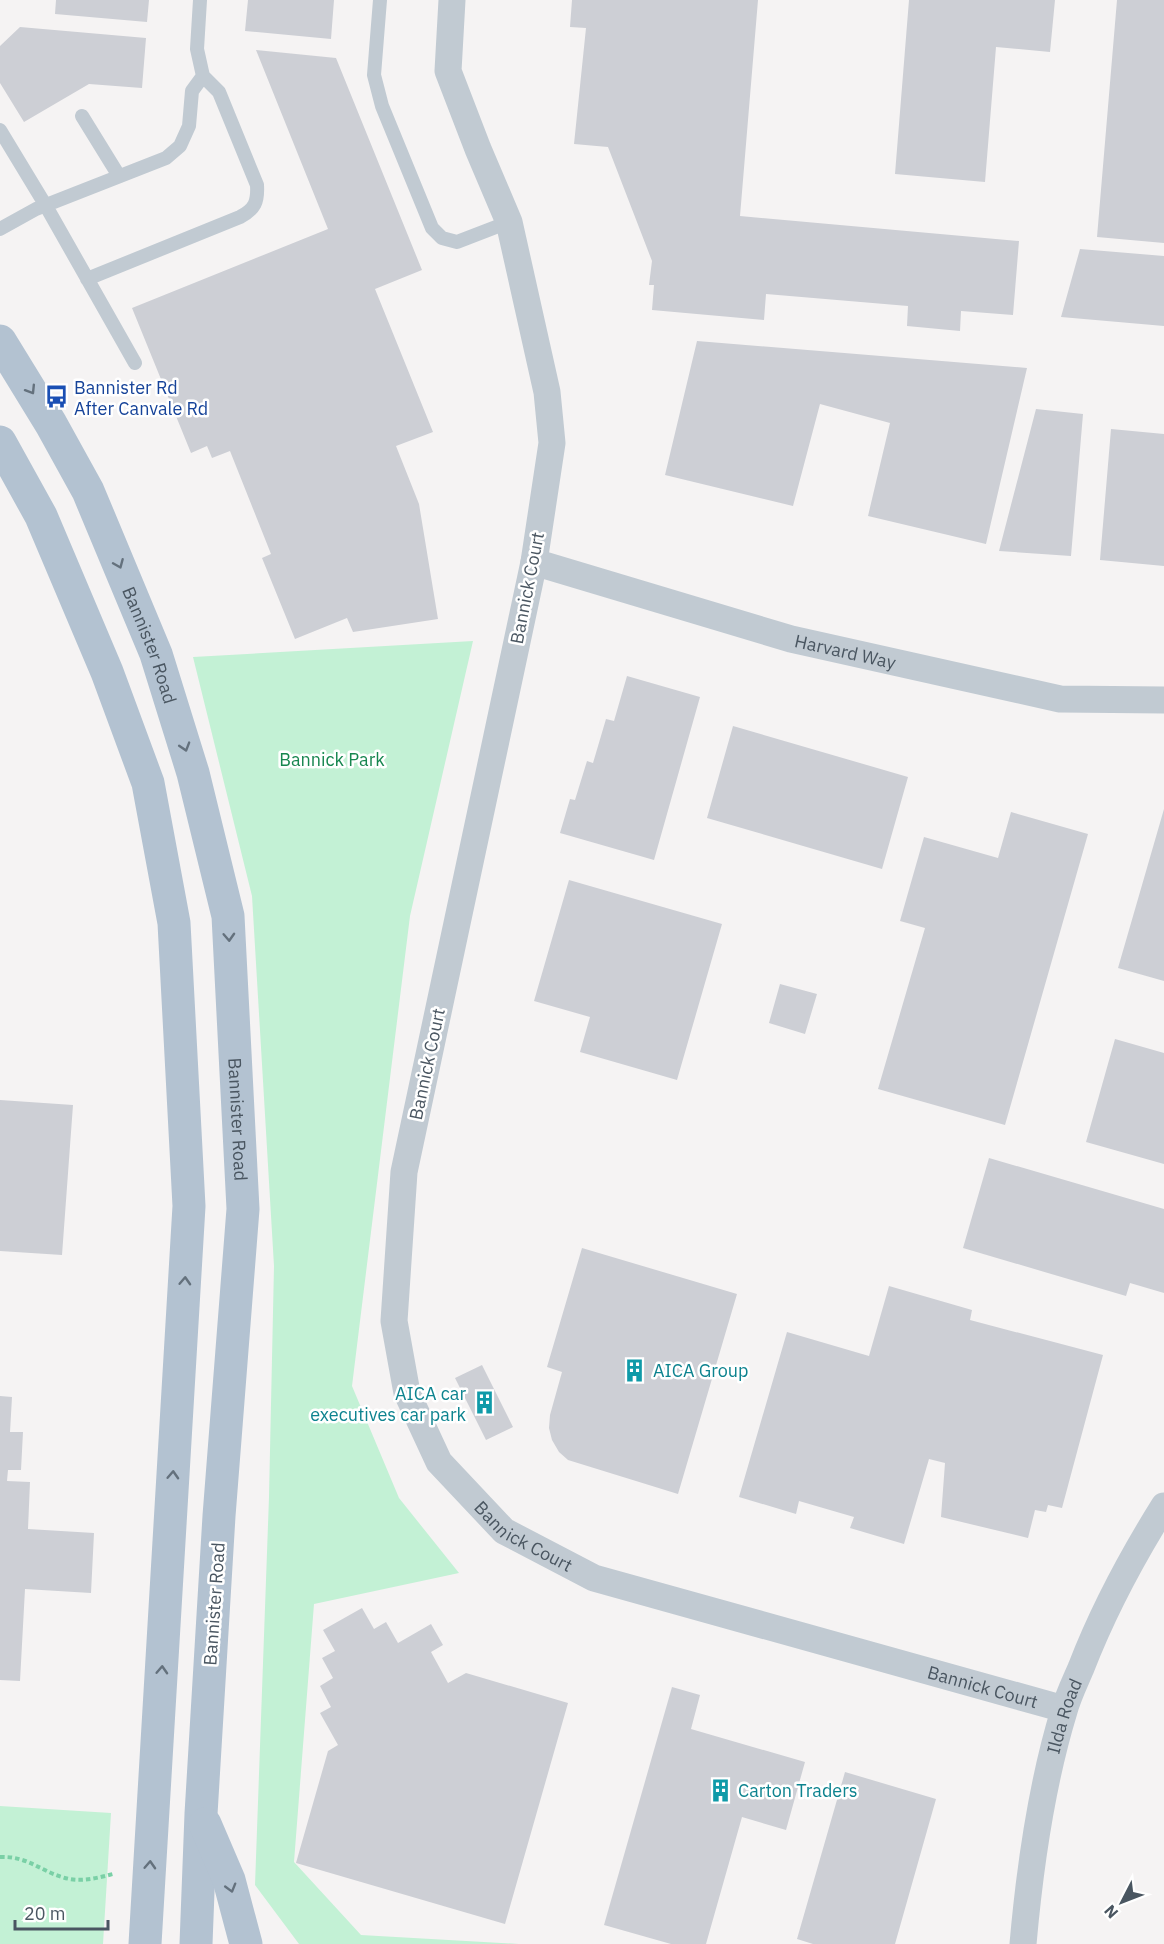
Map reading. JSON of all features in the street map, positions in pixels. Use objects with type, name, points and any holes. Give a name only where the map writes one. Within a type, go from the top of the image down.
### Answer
[{"type":"main road","name":"Bannister Road","points":[[0,341],[51,424],[88,491],[156,654],[194,773],[228,916],[243,1209],[219,1516],[201,1814],[196,1944]]},
{"type":"main road","points":[[0,442],[41,516],[107,672],[148,783],[174,923],[189,1206],[145,1944]]},
{"type":"main road","points":[[201,1814],[229,1880],[246,1944]]},
{"type":"street","name":"Bannick Court","points":[[452,0],[448,71],[509,222],[547,392],[552,443],[534,562],[404,1172],[394,1321],[407,1393],[440,1462],[504,1530],[594,1578],[1064,1709]]},
{"type":"street","name":"Harvard Way","points":[[534,562],[791,639],[1060,699],[1164,700]]},
{"type":"street","name":"Ilda Road","points":[[1023,1944],[1028,1881],[1044,1792],[1064,1709],[1089,1646],[1126,1570],[1164,1506]]},
{"type":"lane","points":[[87,279],[240,217],[254,207],[258,199],[257,185],[219,92],[203,76],[197,49],[201,0]]},
{"type":"lane","points":[[380,0],[374,75],[382,106],[432,228],[442,238],[458,242],[509,222]]},
{"type":"lane","points":[[0,229],[46,206],[166,158],[180,146],[189,126],[192,91],[203,76]]},
{"type":"lane","points":[[82,116],[119,176]]},
{"type":"lane","points":[[0,130],[135,363]]},
{"type":"path","points":[[0,1857],[9,1856],[29,1862],[62,1878],[74,1880],[113,1874]]},
{"type":"green space","name":"Bannick Park","points":[[473,641],[410,916],[352,1386],[399,1498],[459,1573],[314,1604],[294,1862],[361,1935],[519,1944],[299,1944],[255,1885],[269,1497],[274,1266],[252,896],[193,657]]},
{"type":"green space","points":[[0,1806],[111,1813],[103,1944],[0,1944]]},
{"type":"building","points":[[56,0],[149,0],[147,22],[55,14]]},
{"type":"building","points":[[248,0],[334,0],[331,39],[245,31]]},
{"type":"building","points":[[572,0],[758,0],[740,216],[1019,241],[1013,315],[961,311],[960,331],[907,326],[908,306],[766,294],[764,320],[652,310],[654,285],[649,285],[652,261],[608,147],[574,144],[586,28],[570,27]]},
{"type":"building","points":[[909,0],[1055,0],[1050,52],[996,47],[985,182],[895,174]]},
{"type":"building","points":[[1117,0],[1164,0],[1164,243],[1097,237]]},
{"type":"building","points":[[20,27],[146,38],[142,88],[89,84],[24,122],[0,83],[0,46]]},
{"type":"building","points":[[256,50],[336,58],[422,270],[375,289],[433,432],[396,446],[419,504],[438,619],[353,632],[347,618],[295,639],[262,558],[271,554],[230,451],[212,458],[207,446],[191,453],[132,308],[328,229]]},
{"type":"building","points":[[1080,249],[1164,256],[1164,326],[1061,317]]},
{"type":"building","points":[[697,341],[1027,368],[986,544],[868,516],[890,423],[820,404],[793,506],[665,475]]},
{"type":"building","points":[[1036,409],[1083,414],[1071,556],[999,551]]},
{"type":"building","points":[[1111,429],[1164,434],[1164,566],[1100,560]]},
{"type":"building","points":[[627,676],[700,697],[654,860],[560,833],[570,799],[575,800],[587,761],[593,763],[606,719],[614,721]]},
{"type":"building","points":[[733,726],[908,777],[882,869],[707,818]]},
{"type":"building","points":[[1164,809],[1164,981],[1118,968]]},
{"type":"building","points":[[1011,812],[1088,834],[1005,1125],[878,1089],[925,928],[900,921],[924,837],[998,858]]},
{"type":"building","points":[[569,880],[722,924],[677,1080],[580,1052],[590,1017],[534,1001]]},
{"type":"building","points":[[780,984],[817,994],[805,1034],[769,1023]]},
{"type":"building","points":[[1115,1039],[1164,1053],[1164,1164],[1086,1142]]},
{"type":"building","points":[[0,1100],[73,1105],[62,1255],[0,1251]]},
{"type":"building","points":[[989,1158],[1164,1209],[1164,1293],[1130,1283],[1126,1296],[963,1248]]},
{"type":"building","name":"AICA Group","points":[[582,1248],[737,1294],[678,1494],[568,1460],[559,1452],[552,1440],[549,1428],[550,1415],[562,1372],[547,1367]]},
{"type":"building","points":[[889,1286],[972,1310],[970,1320],[1103,1355],[1062,1508],[1048,1505],[1046,1512],[1035,1510],[1028,1538],[941,1517],[945,1463],[929,1459],[904,1544],[850,1528],[854,1517],[799,1501],[796,1514],[739,1497],[787,1332],[869,1356]]},
{"type":"building","name":"AICA car executives car park","points":[[482,1365],[513,1427],[486,1440],[455,1378]]},
{"type":"building","points":[[0,1396],[12,1397],[10,1432],[23,1432],[21,1470],[8,1470],[7,1481],[30,1482],[28,1529],[94,1533],[91,1593],[25,1589],[20,1681],[0,1680]]},
{"type":"building","points":[[362,1608],[374,1629],[386,1622],[398,1643],[431,1624],[443,1645],[431,1652],[448,1683],[466,1673],[568,1703],[505,1924],[296,1863],[328,1751],[338,1745],[320,1713],[331,1707],[320,1686],[333,1678],[322,1658],[335,1651],[323,1630]]},
{"type":"building","name":"Carton Traders","points":[[672,1687],[700,1695],[691,1729],[805,1762],[786,1830],[742,1817],[706,1944],[671,1944],[604,1925]]},
{"type":"building","points":[[845,1772],[936,1799],[895,1944],[813,1944],[797,1939]]},
{"type":"place","name":"Bannister Rd After Canvale Rd","points":[[56,397]]},
{"type":"place","name":"AICA Group","points":[[635,1370]]},
{"type":"place","name":"AICA car executives car park","points":[[484,1403]]},
{"type":"place","name":"Carton Traders","points":[[720,1790]]}]
